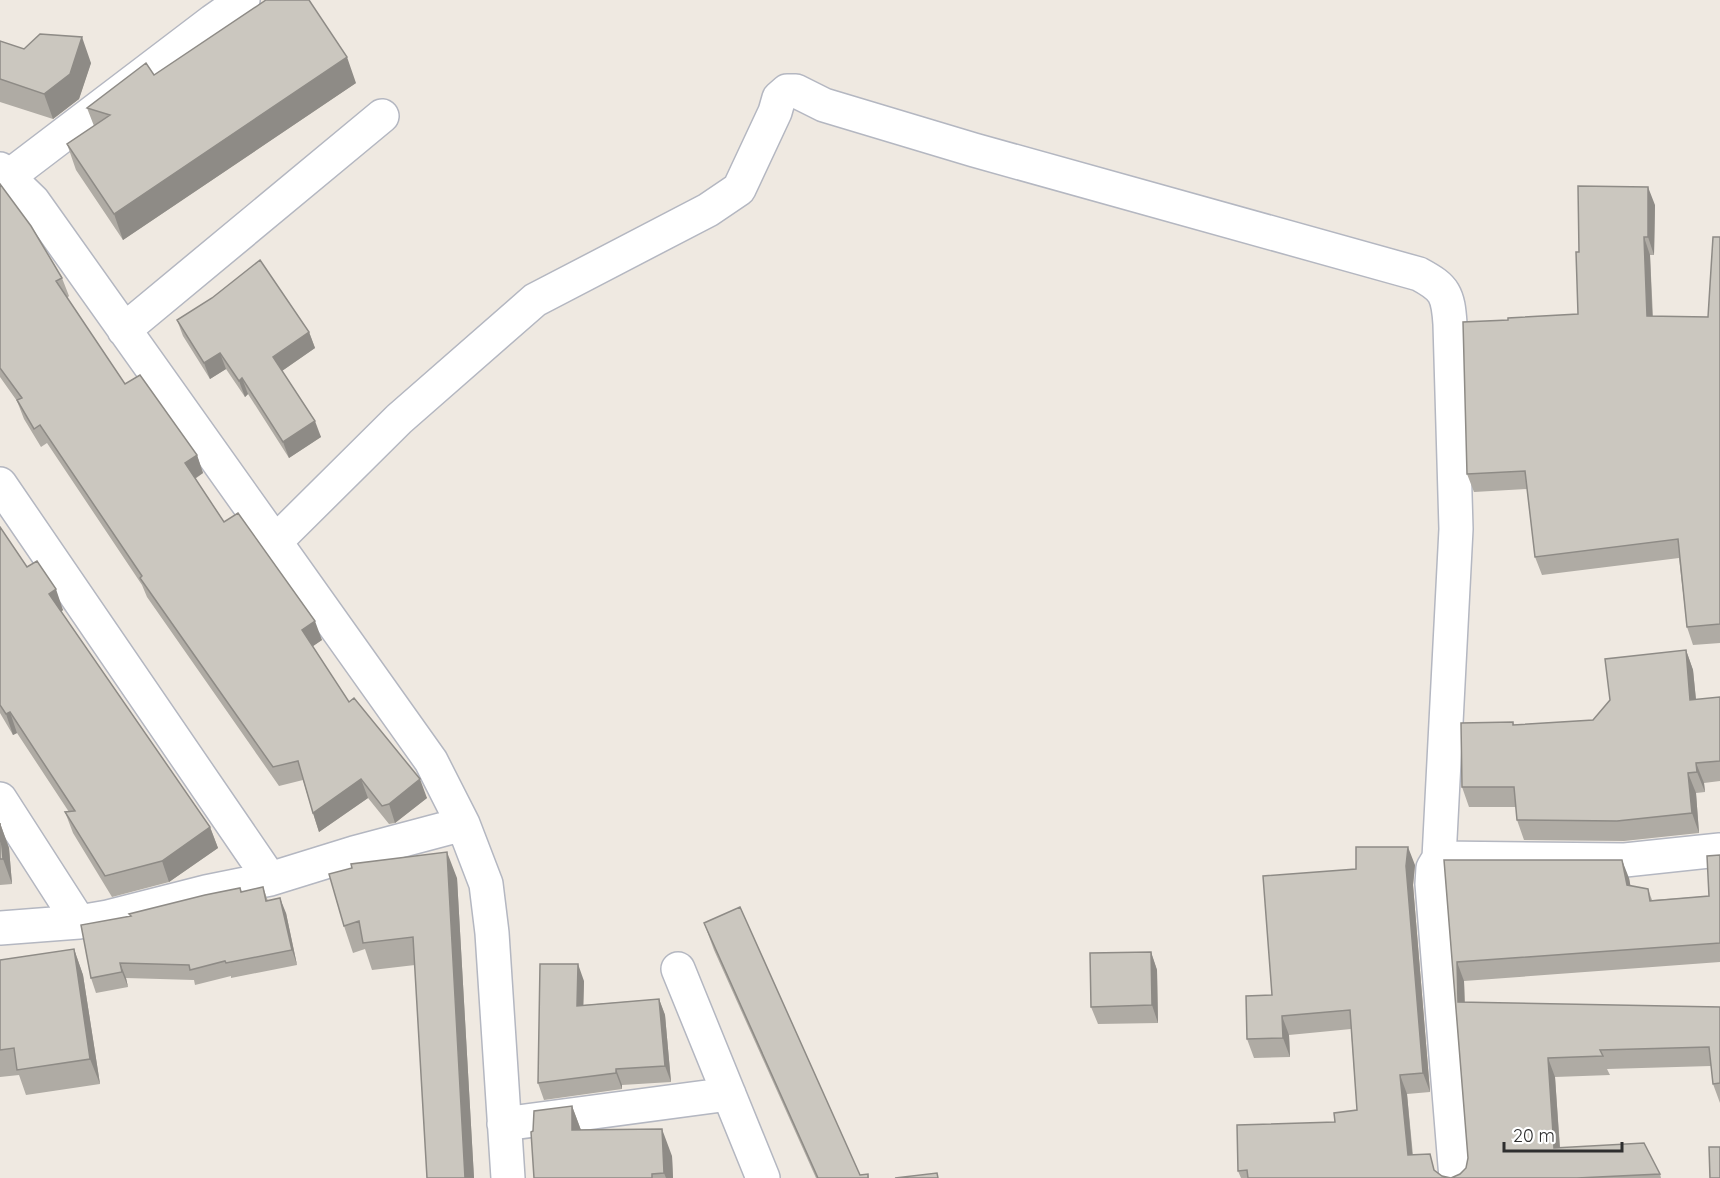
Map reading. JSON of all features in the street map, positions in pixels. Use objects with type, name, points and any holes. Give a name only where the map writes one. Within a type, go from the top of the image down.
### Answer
[{"type":"street","points":[[243,0],[3,176],[33,201],[431,761],[463,824],[486,884],[492,933],[508,1178]]},
{"type":"street","points":[[275,542],[399,419],[535,300],[708,210],[739,189],[775,112],[779,98],[787,91],[974,150],[1419,274],[1439,285],[1449,305],[1456,529],[1439,858],[1433,868],[1432,884],[1456,1178]]},
{"type":"street","points":[[124,330],[382,116]]},
{"type":"street","points":[[0,484],[270,879]]},
{"type":"street","points":[[0,799],[79,922]]},
{"type":"street","points":[[0,928],[79,922],[108,917],[206,892],[270,879],[354,853],[463,824]]},
{"type":"street","points":[[1439,858],[1625,860],[1720,850]]},
{"type":"street","points":[[678,969],[763,1178]]},
{"type":"street","points":[[504,1124],[729,1094]]},
{"type":"building","points":[[266,0],[309,0],[347,57],[114,214],[67,144],[110,115],[87,108],[146,63],[154,75]]},
{"type":"building","points":[[40,34],[82,37],[70,74],[44,94],[0,79],[0,41],[24,49]]},
{"type":"building","points":[[0,184],[31,226],[62,278],[56,281],[125,384],[140,375],[197,455],[185,463],[224,522],[238,513],[315,621],[302,630],[349,702],[354,698],[420,779],[389,804],[382,806],[361,779],[313,813],[298,761],[273,767],[140,578],[142,576],[40,425],[34,429],[17,400],[22,398],[0,368]]},
{"type":"building","points":[[1578,186],[1648,187],[1648,237],[1644,237],[1647,316],[1708,317],[1713,237],[1720,237],[1720,624],[1687,627],[1678,539],[1535,557],[1525,471],[1467,474],[1463,322],[1578,314],[1576,252],[1579,252]]},
{"type":"building","points":[[260,260],[309,332],[273,357],[315,421],[283,442],[242,378],[239,381],[220,353],[204,363],[177,320],[212,298]]},
{"type":"building","points":[[0,527],[27,567],[37,561],[56,589],[49,594],[210,827],[162,861],[105,876],[65,812],[75,811],[10,712],[6,714],[0,705]]},
{"type":"building","points":[[1686,650],[1690,700],[1720,697],[1720,761],[1696,763],[1697,772],[1688,773],[1692,813],[1617,821],[1517,820],[1514,787],[1462,787],[1461,723],[1513,722],[1513,725],[1593,720],[1610,700],[1605,659]]},
{"type":"building","points":[[0,823],[3,859],[0,859]]},
{"type":"building","points":[[1356,847],[1408,847],[1406,866],[1423,1073],[1400,1075],[1408,1155],[1430,1154],[1434,1170],[1442,1176],[1451,1178],[1248,1178],[1247,1170],[1238,1171],[1237,1125],[1335,1122],[1334,1113],[1357,1110],[1350,1010],[1282,1016],[1283,1038],[1247,1039],[1246,996],[1272,995],[1263,876],[1356,869]]},
{"type":"building","points":[[447,852],[465,1178],[427,1178],[413,937],[363,943],[359,921],[344,926],[329,874],[352,868],[351,864]]},
{"type":"building","points":[[1720,855],[1720,943],[1457,962],[1458,1002],[1720,1007],[1720,1083],[1713,1084],[1709,1047],[1600,1050],[1603,1056],[1548,1058],[1554,1148],[1644,1143],[1660,1174],[1577,1178],[1451,1178],[1466,1168],[1468,1158],[1444,860],[1622,860],[1627,885],[1648,889],[1650,901],[1709,896],[1707,856]]},
{"type":"building","points":[[263,887],[266,901],[280,898],[292,950],[226,963],[225,961],[190,970],[189,965],[120,963],[122,972],[91,978],[81,925],[131,916],[129,914],[205,895],[240,888],[241,892]]},
{"type":"building","points":[[740,907],[860,1175],[868,1174],[868,1178],[818,1178],[704,923]]},
{"type":"building","points":[[74,949],[90,1059],[17,1070],[14,1048],[0,1050],[0,960]]},
{"type":"building","points":[[1151,952],[1152,1005],[1091,1007],[1090,953]]},
{"type":"building","points":[[540,964],[578,964],[577,1006],[659,999],[665,1066],[616,1069],[616,1073],[538,1083]]},
{"type":"building","points":[[572,1106],[572,1130],[662,1129],[664,1173],[652,1174],[652,1178],[534,1178],[531,1132],[533,1131],[534,1111]]},
{"type":"building","points":[[1709,1147],[1720,1147],[1720,1178],[1710,1178]]},
{"type":"building","points":[[937,1173],[938,1178],[895,1178]]}]
